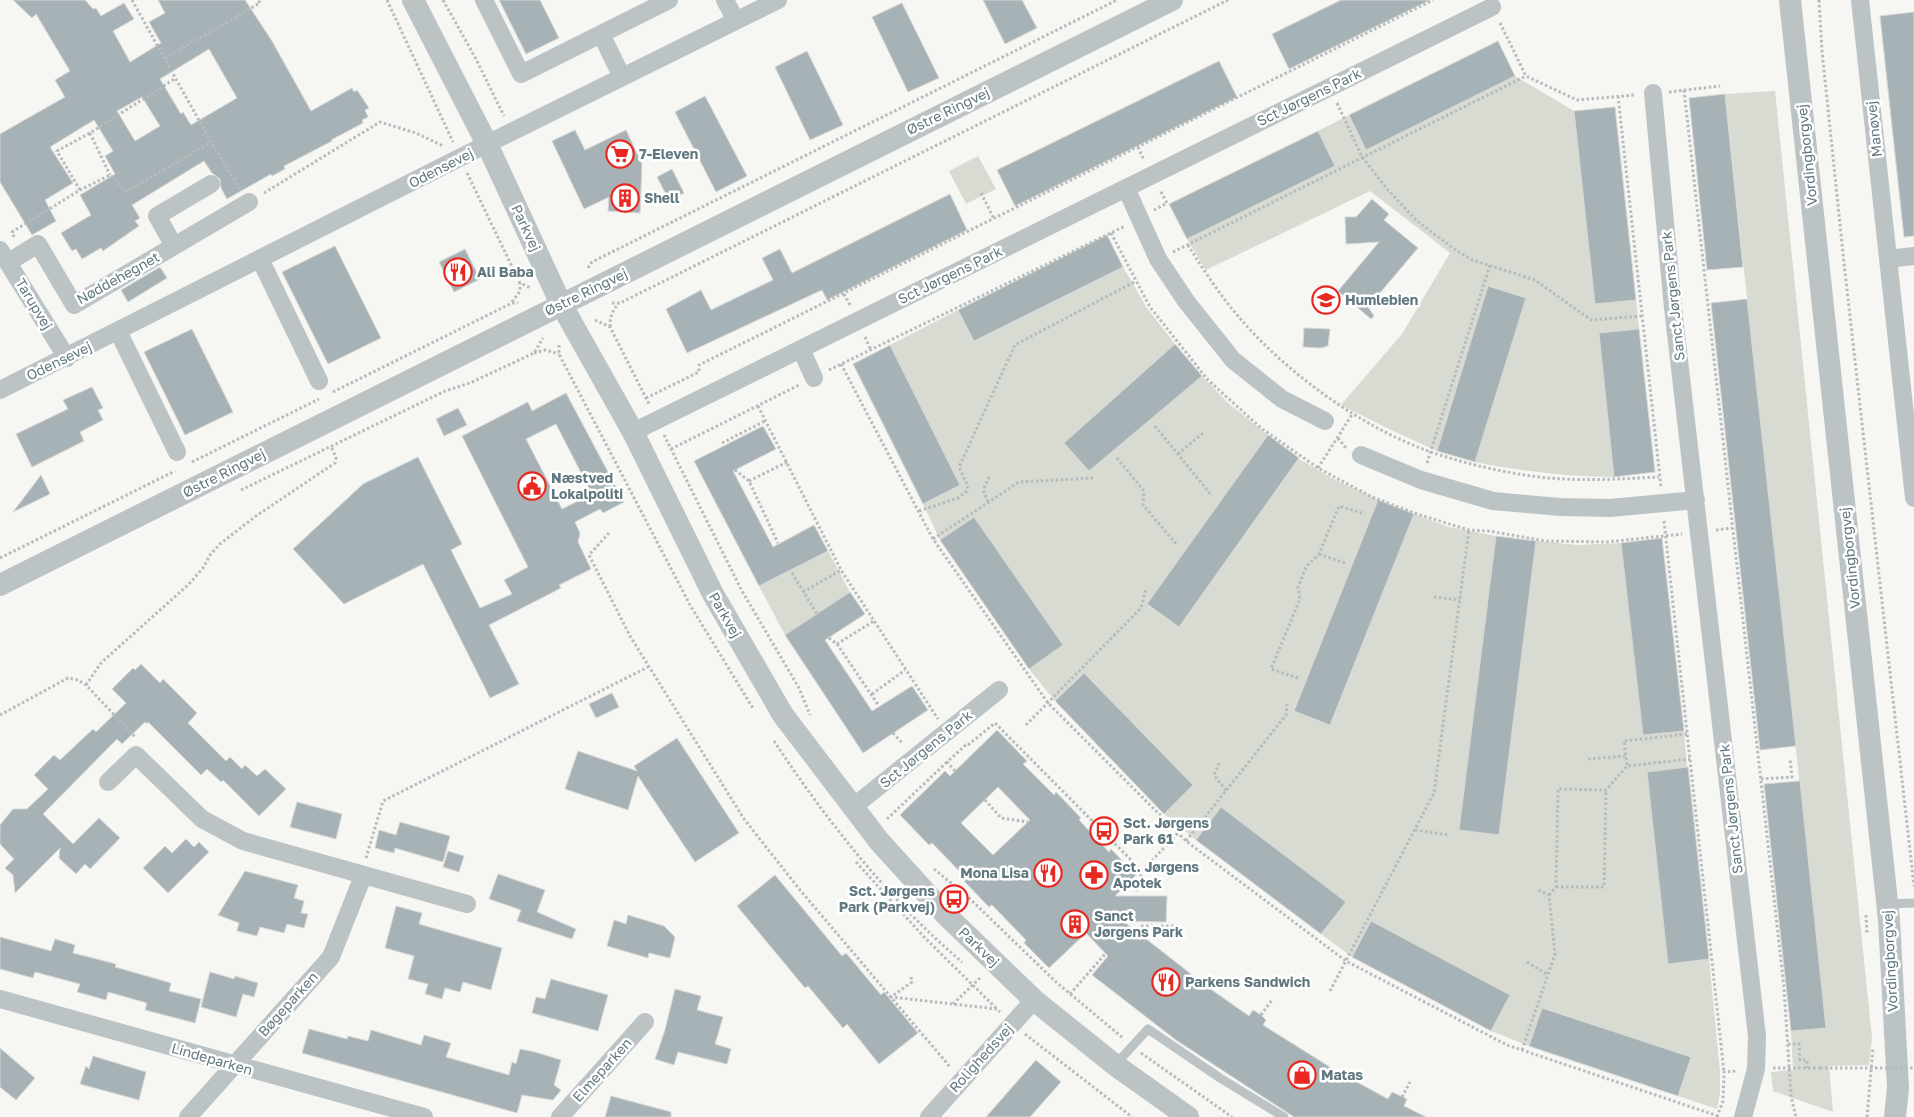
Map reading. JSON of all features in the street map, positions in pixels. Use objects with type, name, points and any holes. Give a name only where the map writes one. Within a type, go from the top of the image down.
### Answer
[{"type":"street","name":"Parkvej","points":[[413,0],[487,144],[561,304],[633,432],[713,594],[783,715],[861,801],[879,841],[941,909],[1034,1000],[1115,1065],[1188,1117]]},
{"type":"street","points":[[484,0],[521,74],[669,0]]},
{"type":"street","points":[[725,0],[736,21]]},
{"type":"street","name":"Odensevej","points":[[0,390],[487,144],[778,0]]},
{"type":"street","name":"Østre Ringvej","points":[[0,585],[1172,0]]},
{"type":"street","name":"Vordingborgvej","points":[[1790,0],[1887,904],[1898,1088],[1895,1117]]},
{"type":"street","name":"Manøvej","points":[[1860,0],[1914,498]]},
{"type":"street","name":"Sct Jørgens Park","points":[[633,432],[1492,7]]},
{"type":"street","points":[[601,34],[622,77]]},
{"type":"street","name":"Sanct Jørgens Park","points":[[1652,93],[1673,308],[1757,1036],[1756,1068],[1743,1117]]},
{"type":"street","name":"Nøddehegnet","points":[[174,246],[157,216],[211,184]]},
{"type":"street","points":[[1126,188],[1158,259],[1186,301],[1233,360],[1282,399],[1325,421]]},
{"type":"street","name":"Nøddehegnet","points":[[10,255],[38,244],[74,305],[248,202]]},
{"type":"street","name":"Tarupvej","points":[[10,255],[66,358]]},
{"type":"street","points":[[1888,259],[1914,256]]},
{"type":"street","points":[[260,259],[319,380]]},
{"type":"street","points":[[118,331],[183,461]]},
{"type":"street","points":[[801,349],[814,378]]},
{"type":"street","points":[[1361,455],[1421,480],[1493,501],[1560,507],[1610,508],[1696,500]]},
{"type":"street","name":"Sct Jørgens Park","points":[[861,801],[999,690]]},
{"type":"street","points":[[108,782],[136,755],[202,819],[242,841],[467,904]]},
{"type":"street","name":"Bøgeparken","points":[[188,1117],[331,957],[363,876]]},
{"type":"street","name":"Lindeparken","points":[[0,1000],[424,1117]]},
{"type":"street","name":"Rolighedsvej","points":[[929,1117],[1034,1000]]},
{"type":"street","name":"Elmeparken","points":[[560,1117],[645,1022]]},
{"type":"lane","points":[[1887,904],[1914,903]]},
{"type":"lane","points":[[1115,1065],[1148,1029],[1220,1078],[1284,1117]]},
{"type":"path","points":[[132,0],[211,142],[248,202],[380,122],[416,133],[446,147]]},
{"type":"path","points":[[165,58],[260,3],[258,0]]},
{"type":"path","points":[[443,0],[476,59],[512,132]]},
{"type":"path","points":[[586,269],[592,262],[1117,0]]},
{"type":"path","points":[[610,303],[620,302],[1228,0]]},
{"type":"path","points":[[646,398],[699,372],[699,365],[1433,0]]},
{"type":"path","points":[[1819,0],[1822,51],[1845,273],[1914,886]]},
{"type":"path","points":[[1492,7],[1526,76],[1577,100],[1720,86]]},
{"type":"path","points":[[1158,259],[1526,76]]},
{"type":"path","points":[[80,190],[57,151],[90,133],[176,78]]},
{"type":"path","points":[[1329,87],[1362,157],[1388,190],[1417,221],[1472,260],[1535,280],[1591,320],[1642,316]]},
{"type":"path","points":[[1684,90],[1761,779],[1788,1044],[1791,1096],[1796,1117]]},
{"type":"path","points":[[841,364],[933,539],[1048,703],[1186,842],[1346,961],[1507,1045],[1717,1117],[1723,1102],[1724,1072],[1618,96]]},
{"type":"path","points":[[90,133],[110,175],[126,192],[211,142]]},
{"type":"path","points":[[10,255],[12,232],[80,190],[110,175]]},
{"type":"path","points":[[981,193],[994,219]]},
{"type":"path","points":[[671,449],[1140,218]]},
{"type":"path","points":[[1188,245],[1237,316],[1290,368],[1338,405],[1396,437],[1430,452],[1472,464],[1532,476],[1598,480],[1659,477]]},
{"type":"path","points":[[1421,480],[1490,265]]},
{"type":"path","points":[[918,512],[958,498],[967,490],[968,486],[959,467],[1015,345],[1136,281]]},
{"type":"path","points":[[512,303],[520,291],[520,282]]},
{"type":"path","points":[[620,302],[610,317],[610,327],[742,591],[798,688],[810,715]]},
{"type":"path","points":[[0,558],[183,461],[512,303],[522,303]]},
{"type":"path","points":[[594,320],[610,327]]},
{"type":"path","points":[[534,353],[543,337]]},
{"type":"path","points":[[232,494],[445,391],[470,383],[534,353],[545,350],[559,354]]},
{"type":"path","points":[[758,406],[841,570],[938,719]]},
{"type":"path","points":[[1318,468],[1353,414]]},
{"type":"path","points":[[722,443],[765,421]]},
{"type":"path","points":[[1325,421],[1352,456],[1361,455]]},
{"type":"path","points":[[1154,426],[1212,496]]},
{"type":"path","points":[[1178,454],[1203,432]]},
{"type":"path","points":[[86,685],[101,663],[190,584],[220,544],[256,516],[335,463],[336,458],[331,446]]},
{"type":"path","points":[[1117,458],[1144,490],[1143,505],[1177,545]]},
{"type":"path","points":[[749,481],[787,462]]},
{"type":"path","points":[[736,470],[749,481],[778,544]]},
{"type":"path","points":[[988,477],[982,490],[988,502]]},
{"type":"path","points":[[933,539],[1019,482],[1093,478]]},
{"type":"path","points":[[1298,678],[1271,669],[1300,599],[1298,587],[1306,567],[1319,554],[1339,506],[1365,514]]},
{"type":"path","points":[[1330,991],[1434,793],[1469,530]]},
{"type":"path","points":[[608,533],[589,555],[648,667],[750,826],[800,890],[961,1080]]},
{"type":"path","points":[[1319,554],[1344,563]]},
{"type":"path","points":[[803,592],[841,570]]},
{"type":"path","points":[[792,573],[817,614]]},
{"type":"path","points":[[1026,725],[1141,608],[1146,588]]},
{"type":"path","points":[[1434,597],[1460,600]]},
{"type":"path","points":[[837,644],[874,621]]},
{"type":"path","points":[[829,638],[837,644],[879,706]]},
{"type":"path","points":[[363,876],[364,865],[383,801],[648,667]]},
{"type":"path","points":[[872,694],[905,670]]},
{"type":"path","points":[[0,715],[68,678],[78,680],[86,685],[144,746],[136,755]]},
{"type":"path","points":[[1186,842],[1286,715],[1287,704]]},
{"type":"path","points":[[968,745],[995,723],[1142,871]]},
{"type":"path","points":[[1627,766],[1624,741],[1687,734]]},
{"type":"path","points":[[1588,759],[1626,756]]},
{"type":"path","points":[[1556,886],[1604,887],[1606,790],[1627,766],[1690,759]]},
{"type":"path","points":[[1761,779],[1792,776],[1790,759]]},
{"type":"path","points":[[887,819],[947,762]]},
{"type":"path","points":[[1220,763],[1214,775],[1226,792]]},
{"type":"path","points":[[1522,1050],[1555,954],[1549,895],[1556,886],[1558,789],[1606,790]]},
{"type":"path","points":[[984,800],[1001,818],[1028,822]]},
{"type":"path","points":[[861,801],[887,819],[893,826]]},
{"type":"path","points":[[1414,830],[1449,834]]},
{"type":"path","points":[[1136,891],[1142,871],[1178,833]]},
{"type":"path","points":[[856,862],[925,938],[997,1009]]},
{"type":"path","points":[[931,866],[967,896],[1070,994],[1152,1062],[1232,1117]]},
{"type":"path","points":[[1536,889],[1549,895]]},
{"type":"path","points":[[1141,926],[1180,926]]},
{"type":"path","points":[[1070,994],[1106,953]]},
{"type":"path","points":[[1527,962],[1548,975]]},
{"type":"path","points":[[953,1004],[996,963]]},
{"type":"path","points":[[1261,1015],[1272,1000]]},
{"type":"path","points":[[1788,1044],[1799,1044],[1800,1060],[1807,1060],[1807,1068]]},
{"type":"path","points":[[1724,1072],[1756,1068],[1914,1068]]},
{"type":"path","points":[[1402,1097],[1410,1082]]},
{"type":"shaded area","points":[[1515,76],[1574,111],[1595,304],[1636,300],[1639,329],[1599,333],[1614,477],[1544,473],[1475,462],[1526,298],[1489,286],[1437,451],[1341,405],[1402,334],[1450,253],[1370,191],[1206,270],[1187,239],[1335,166],[1318,131],[1349,115],[1366,150]]},
{"type":"shaded area","points":[[1775,91],[1872,1038],[1869,1065],[1829,1066],[1833,1112],[1773,1091],[1771,1072],[1793,1070],[1791,1031],[1826,1028],[1725,94]]},
{"type":"shaded area","points":[[978,156],[996,189],[966,204],[949,171]]},
{"type":"shaded area","points":[[1123,267],[1147,308],[1175,344],[1064,443],[1089,471],[1202,376],[1227,402],[1268,435],[1147,605],[1179,627],[1299,459],[1332,478],[1378,500],[1294,711],[1330,725],[1414,514],[1449,527],[1496,536],[1459,829],[1499,835],[1536,541],[1578,545],[1621,543],[1684,731],[1687,767],[1669,964],[1709,959],[1720,1071],[1720,1093],[1717,1109],[1678,1096],[1691,1057],[1543,1008],[1529,1046],[1491,1031],[1510,995],[1371,922],[1352,957],[1321,934],[1345,902],[1221,807],[1196,840],[1164,814],[1193,785],[1084,673],[1055,701],[1029,669],[1063,645],[974,517],[940,540],[923,504],[960,485],[890,345],[958,310],[974,341]]},
{"type":"shaded area","points":[[828,551],[850,592],[785,635],[759,586]]},
{"type":"building","points":[[13,0],[85,0],[93,9],[96,8],[101,16],[124,3],[134,19],[113,31],[130,62],[161,43],[149,22],[165,13],[158,0],[245,0],[272,41],[311,111],[352,88],[354,92],[357,90],[369,108],[365,110],[368,117],[362,120],[363,123],[284,166],[285,169],[272,176],[271,174],[227,199],[221,188],[220,179],[212,173],[204,161],[132,205],[140,218],[135,221],[139,226],[103,251],[101,248],[82,259],[76,249],[72,251],[61,233],[91,215],[80,195],[115,174],[105,156],[113,151],[94,120],[50,147],[73,183],[45,200],[56,221],[32,235],[0,182],[0,134],[65,97],[55,80],[70,71],[36,14],[32,18]],"holes":[[[209,49],[237,98],[191,125],[183,112],[181,114],[160,79]],[[142,97],[160,126],[135,141],[117,111]]]},
{"type":"building","points":[[499,0],[540,0],[559,38],[526,54]]},
{"type":"building","points":[[983,0],[1022,0],[1037,28],[1005,44]]},
{"type":"building","points":[[1341,0],[1430,0],[1289,69],[1272,34]]},
{"type":"building","points":[[902,3],[939,78],[908,92],[872,17]]},
{"type":"building","points":[[1914,12],[1914,236],[1904,237],[1880,16]]},
{"type":"building","points":[[1498,41],[1515,76],[1366,150],[1349,115]]},
{"type":"building","points":[[807,51],[843,125],[810,140],[775,67]]},
{"type":"building","points":[[1219,61],[1237,97],[1015,206],[997,170]]},
{"type":"building","points":[[1725,94],[1743,267],[1707,270],[1689,98]]},
{"type":"building","points":[[705,96],[747,176],[716,192],[675,112]]},
{"type":"building","points":[[1615,107],[1636,300],[1595,304],[1574,111]]},
{"type":"building","points":[[575,130],[585,150],[626,130],[642,164],[640,213],[608,211],[609,197],[584,209],[552,141]]},
{"type":"building","points":[[1318,131],[1335,166],[1187,239],[1169,204]]},
{"type":"building","points":[[672,169],[684,193],[669,200],[657,177]]},
{"type":"building","points":[[950,194],[967,230],[827,300],[822,290],[687,353],[666,309],[701,290],[711,310],[773,280],[762,258],[780,249],[792,273]]},
{"type":"building","points":[[1372,199],[1389,214],[1384,220],[1418,248],[1368,307],[1374,316],[1371,319],[1338,291],[1379,242],[1346,244],[1345,217],[1356,217]]},
{"type":"building","points":[[1107,235],[1123,267],[974,341],[958,310]]},
{"type":"building","points":[[335,246],[381,338],[328,364],[282,272]]},
{"type":"building","points":[[465,249],[480,279],[454,292],[439,262]]},
{"type":"building","points":[[160,267],[167,278],[128,302],[121,290]]},
{"type":"building","points":[[1488,286],[1526,298],[1475,462],[1437,451]]},
{"type":"building","points":[[1747,299],[1796,746],[1760,750],[1711,303]]},
{"type":"building","points":[[1304,328],[1330,329],[1328,346],[1321,348],[1303,347]]},
{"type":"building","points":[[192,329],[233,412],[185,435],[144,352]]},
{"type":"building","points":[[1639,329],[1655,472],[1614,477],[1599,333]]},
{"type":"building","points":[[1175,344],[1202,376],[1089,471],[1064,443]]},
{"type":"building","points":[[890,345],[960,485],[923,504],[853,364]]},
{"type":"building","points":[[92,387],[103,408],[98,410],[103,420],[80,432],[84,441],[32,467],[16,434],[68,409],[63,400]]},
{"type":"building","points":[[566,393],[624,502],[603,513],[600,509],[575,522],[580,533],[578,542],[591,569],[559,585],[561,588],[489,625],[519,684],[490,698],[423,564],[344,604],[293,549],[363,484],[418,457],[462,544],[451,550],[480,608],[512,594],[504,580],[528,567],[462,436],[528,402],[532,411]],"holes":[[[556,424],[592,494],[562,509],[526,439]]]},
{"type":"building","points":[[458,408],[467,425],[444,436],[436,419]]},
{"type":"building","points":[[763,426],[776,449],[733,471],[773,547],[814,525],[828,551],[759,586],[694,461]]},
{"type":"building","points":[[1268,435],[1299,458],[1179,627],[1147,604]]},
{"type":"building","points":[[41,475],[50,494],[13,512]]},
{"type":"building","points":[[1378,500],[1414,514],[1330,725],[1294,711]]},
{"type":"building","points":[[974,517],[1063,645],[1029,669],[940,540]]},
{"type":"building","points":[[1496,536],[1536,541],[1499,835],[1459,830]]},
{"type":"building","points":[[1662,538],[1684,731],[1643,735],[1621,543]]},
{"type":"building","points":[[850,592],[865,614],[825,640],[872,711],[912,686],[928,710],[863,753],[785,635]]},
{"type":"building","points":[[141,664],[160,683],[163,679],[197,713],[188,723],[226,761],[230,757],[242,769],[245,765],[257,776],[265,769],[286,789],[259,816],[223,780],[221,782],[207,769],[201,775],[148,722],[147,724],[145,722],[122,744],[117,739],[43,814],[73,844],[99,818],[120,838],[90,869],[85,864],[76,874],[59,858],[60,848],[15,893],[13,875],[5,868],[14,859],[0,844],[0,825],[13,809],[27,809],[48,789],[34,775],[54,755],[60,760],[93,729],[96,732],[126,703],[112,689],[133,668],[135,670]]},
{"type":"building","points":[[1084,673],[1193,785],[1164,814],[1055,701]]},
{"type":"building","points":[[612,693],[619,707],[596,718],[589,704]]},
{"type":"building","name":"Sanct Jørgens Park","points":[[997,730],[1027,761],[1023,764],[1054,795],[1056,792],[1081,818],[1079,820],[1109,852],[1111,849],[1136,875],[1115,896],[1167,896],[1166,922],[1123,921],[1209,988],[1249,1016],[1253,1010],[1266,1020],[1263,1025],[1333,1069],[1388,1099],[1392,1092],[1407,1099],[1404,1106],[1426,1117],[1294,1117],[1176,1040],[1092,975],[1108,956],[1086,933],[1049,968],[1024,943],[1026,940],[992,905],[989,907],[964,881],[967,879],[932,843],[929,845],[900,815],[945,771],[950,776]],"holes":[[[998,787],[1030,820],[993,855],[961,823]]]},
{"type":"building","points":[[677,738],[739,833],[695,862],[638,776],[628,810],[565,789],[578,751],[637,771],[634,766]]},
{"type":"building","points":[[1688,767],[1709,959],[1668,964],[1647,772]]},
{"type":"building","points":[[1800,781],[1826,1028],[1791,1031],[1764,784]]},
{"type":"building","points":[[297,802],[342,814],[336,839],[290,827]]},
{"type":"building","points":[[1221,807],[1346,902],[1321,934],[1196,840]]},
{"type":"building","points":[[400,822],[450,836],[443,862],[395,848],[394,853],[375,848],[379,830],[396,835]]},
{"type":"building","points":[[186,839],[194,847],[199,842],[209,852],[168,893],[143,868],[165,846],[172,853]]},
{"type":"building","points":[[448,851],[464,856],[459,872],[443,867]]},
{"type":"building","points":[[245,871],[298,885],[294,898],[304,901],[301,913],[308,914],[304,928],[287,924],[284,933],[260,927],[257,936],[237,931],[239,923],[218,915]]},
{"type":"building","points":[[498,874],[545,890],[537,912],[576,929],[572,939],[517,921],[521,910],[489,899]]},
{"type":"building","points":[[775,875],[842,956],[846,953],[881,995],[884,992],[918,1033],[879,1064],[847,1024],[843,1028],[808,986],[805,988],[737,906]]},
{"type":"building","points":[[396,906],[422,913],[419,924],[502,948],[491,990],[463,982],[460,992],[445,988],[442,999],[425,994],[428,984],[408,979],[414,956],[385,948]]},
{"type":"building","points":[[628,915],[664,926],[675,937],[670,958],[649,953],[648,958],[607,946],[614,920],[626,924]]},
{"type":"building","points":[[1371,921],[1510,995],[1491,1031],[1352,957]]},
{"type":"building","points":[[0,937],[51,951],[55,939],[75,945],[73,953],[116,964],[115,967],[171,983],[169,991],[201,999],[195,1023],[145,1010],[147,1003],[108,992],[106,1000],[77,992],[80,984],[35,972],[33,978],[0,969]]},
{"type":"building","points":[[210,972],[234,979],[235,976],[258,983],[254,997],[243,994],[236,1017],[201,1007]]},
{"type":"building","points":[[551,979],[608,995],[598,1031],[532,1013],[536,997],[545,999]]},
{"type":"building","points":[[675,989],[701,996],[697,1010],[723,1017],[715,1044],[731,1049],[727,1064],[678,1052],[674,1065],[655,1059],[665,1030]]},
{"type":"building","points":[[1542,1008],[1691,1057],[1678,1096],[1529,1046]]},
{"type":"building","points":[[309,1029],[347,1039],[348,1036],[368,1041],[371,1030],[421,1045],[424,1035],[451,1043],[446,1057],[509,1075],[512,1062],[516,1064],[520,1049],[535,1052],[561,1060],[554,1085],[561,1090],[553,1100],[522,1095],[517,1113],[302,1053]]},
{"type":"building","points":[[0,1048],[35,1078],[16,1100],[0,1087]]},
{"type":"building","points":[[93,1056],[146,1072],[139,1100],[80,1084],[86,1066],[89,1069]]},
{"type":"building","points":[[1036,1060],[1061,1082],[1030,1117],[986,1117]]},
{"type":"building","points":[[611,1096],[671,1112],[671,1117],[605,1117]]},
{"type":"place","name":"7-Eleven","points":[[620,154]]},
{"type":"place","name":"Shell","points":[[625,198]]},
{"type":"place","name":"Ali Baba","points":[[458,272]]},
{"type":"place","name":"Humlebien","points":[[1326,300]]},
{"type":"place","name":"Næstved Lokalpoliti","points":[[532,486]]},
{"type":"place","name":"Sct. Jørgens Park 61","points":[[1104,831]]},
{"type":"place","name":"Mona Lisa","points":[[1048,873]]},
{"type":"place","name":"Sct. Jørgens Apotek","points":[[1094,875]]},
{"type":"place","name":"Sct. Jørgens Park (Parkvej)","points":[[954,899]]},
{"type":"place","name":"Sanct Jørgens Park","points":[[1075,924]]},
{"type":"place","name":"Parkens Sandwich","points":[[1166,982]]},
{"type":"place","name":"Matas","points":[[1302,1075]]}]
